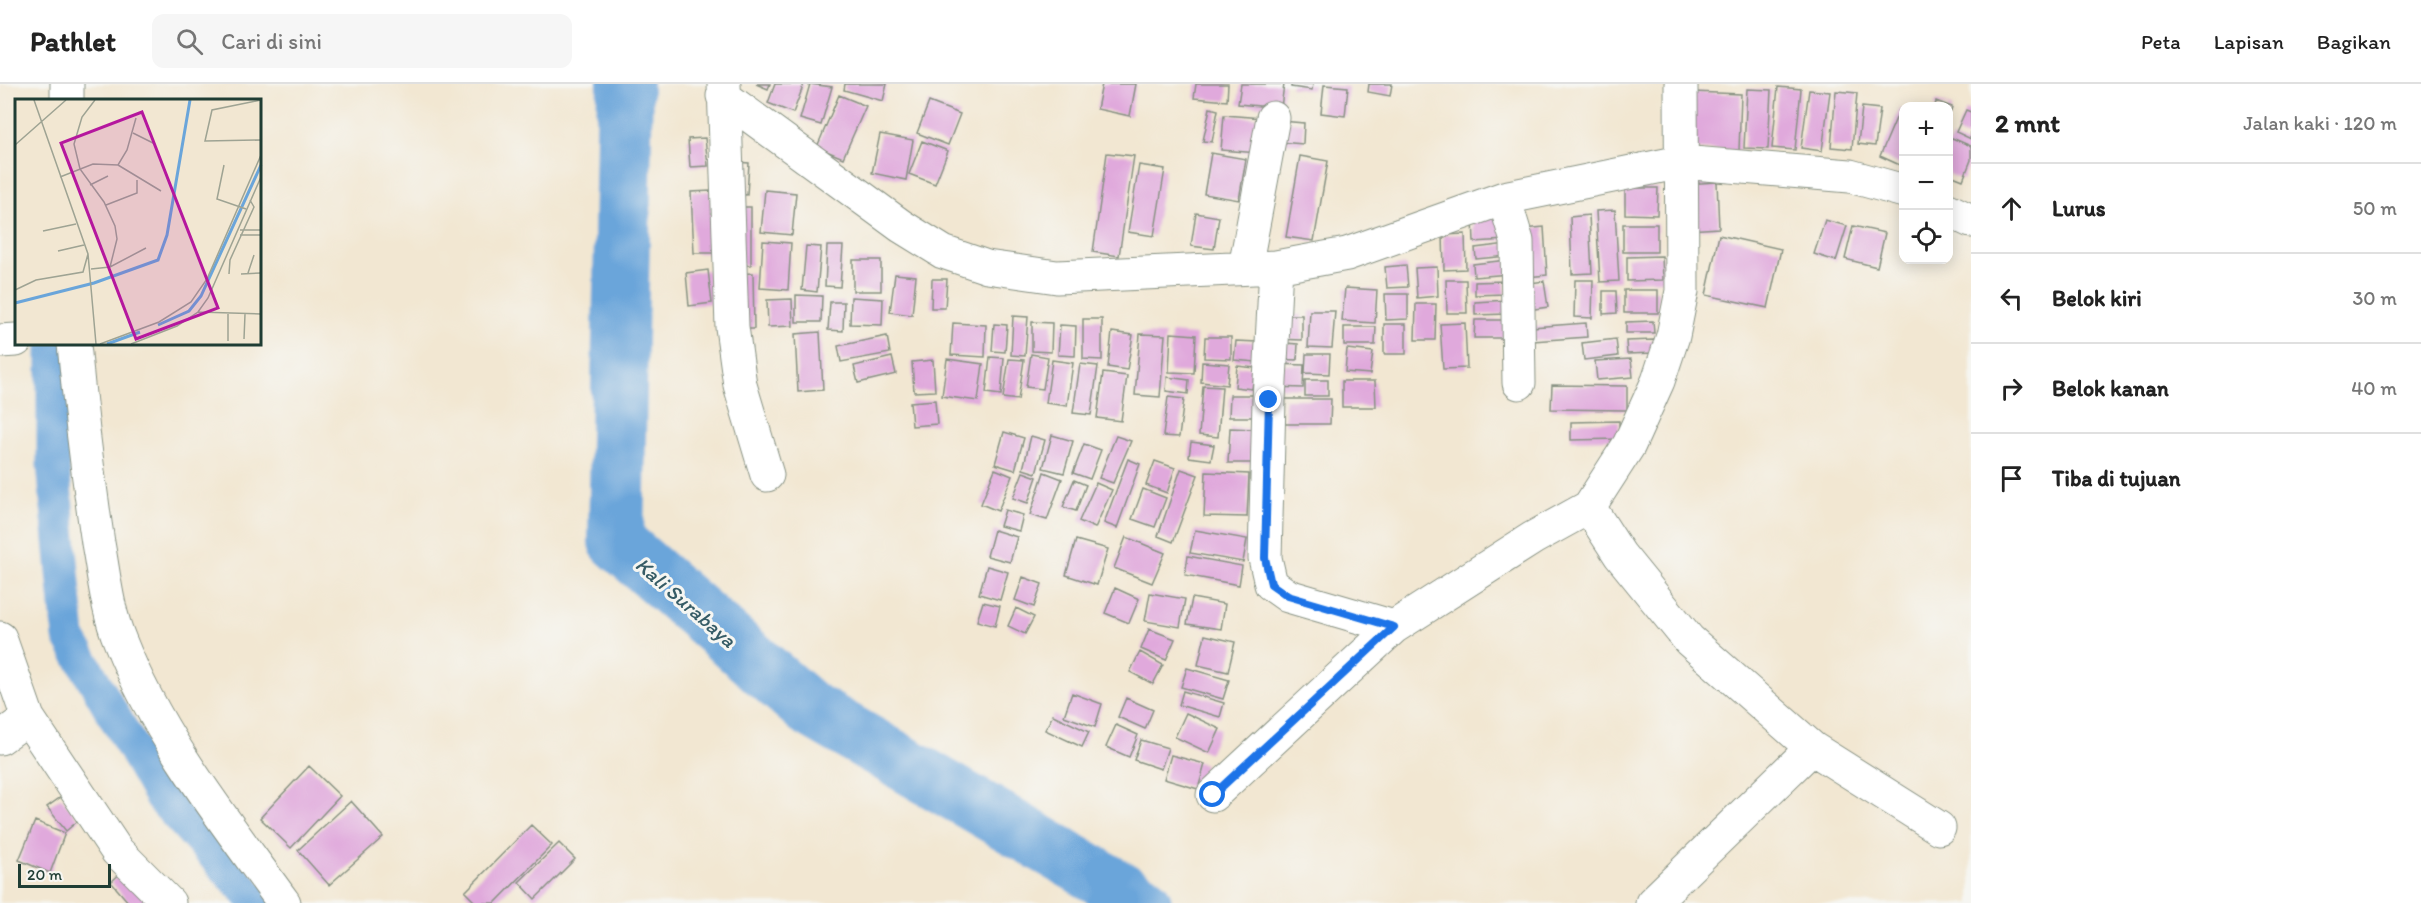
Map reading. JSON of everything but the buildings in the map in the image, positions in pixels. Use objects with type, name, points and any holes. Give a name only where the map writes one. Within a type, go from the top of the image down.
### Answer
[{"type":"street","points":[[1213,795],[1394,627],[1533,538],[1589,507],[1629,445],[1658,381],[1673,336],[1682,291],[1681,84]]},
{"type":"street","points":[[723,90],[902,226],[943,252],[987,267],[1057,277],[1260,267],[1347,254],[1504,198],[1681,162],[1850,176],[1899,190]]},
{"type":"street","points":[[723,90],[732,327],[740,385],[766,475]]},
{"type":"street","points":[[1273,118],[1260,267],[1269,400],[1265,558],[1271,584],[1288,596],[1394,627]]},
{"type":"street","points":[[1504,198],[1517,241],[1519,383]]},
{"type":"street","points":[[1953,212],[1971,221]]},
{"type":"street","points":[[74,345],[85,463],[107,597],[119,639],[141,691],[195,779],[284,903]]},
{"type":"street","points":[[1589,507],[1620,555],[1689,640],[1812,748],[1939,828]]},
{"type":"street","points":[[0,638],[28,718],[117,851],[169,903]]},
{"type":"street","points":[[0,738],[28,718]]},
{"type":"street","points":[[1652,903],[1812,748]]},
{"type":"waterway","name":"Kali Surabaya","points":[[625,84],[616,541],[808,708],[1144,903]]},
{"type":"waterway","points":[[53,345],[53,464],[69,637],[161,798],[257,903]]},
{"type":"route","points":[[1213,795],[1394,627],[1288,596],[1271,584],[1265,558],[1269,400]]}]
